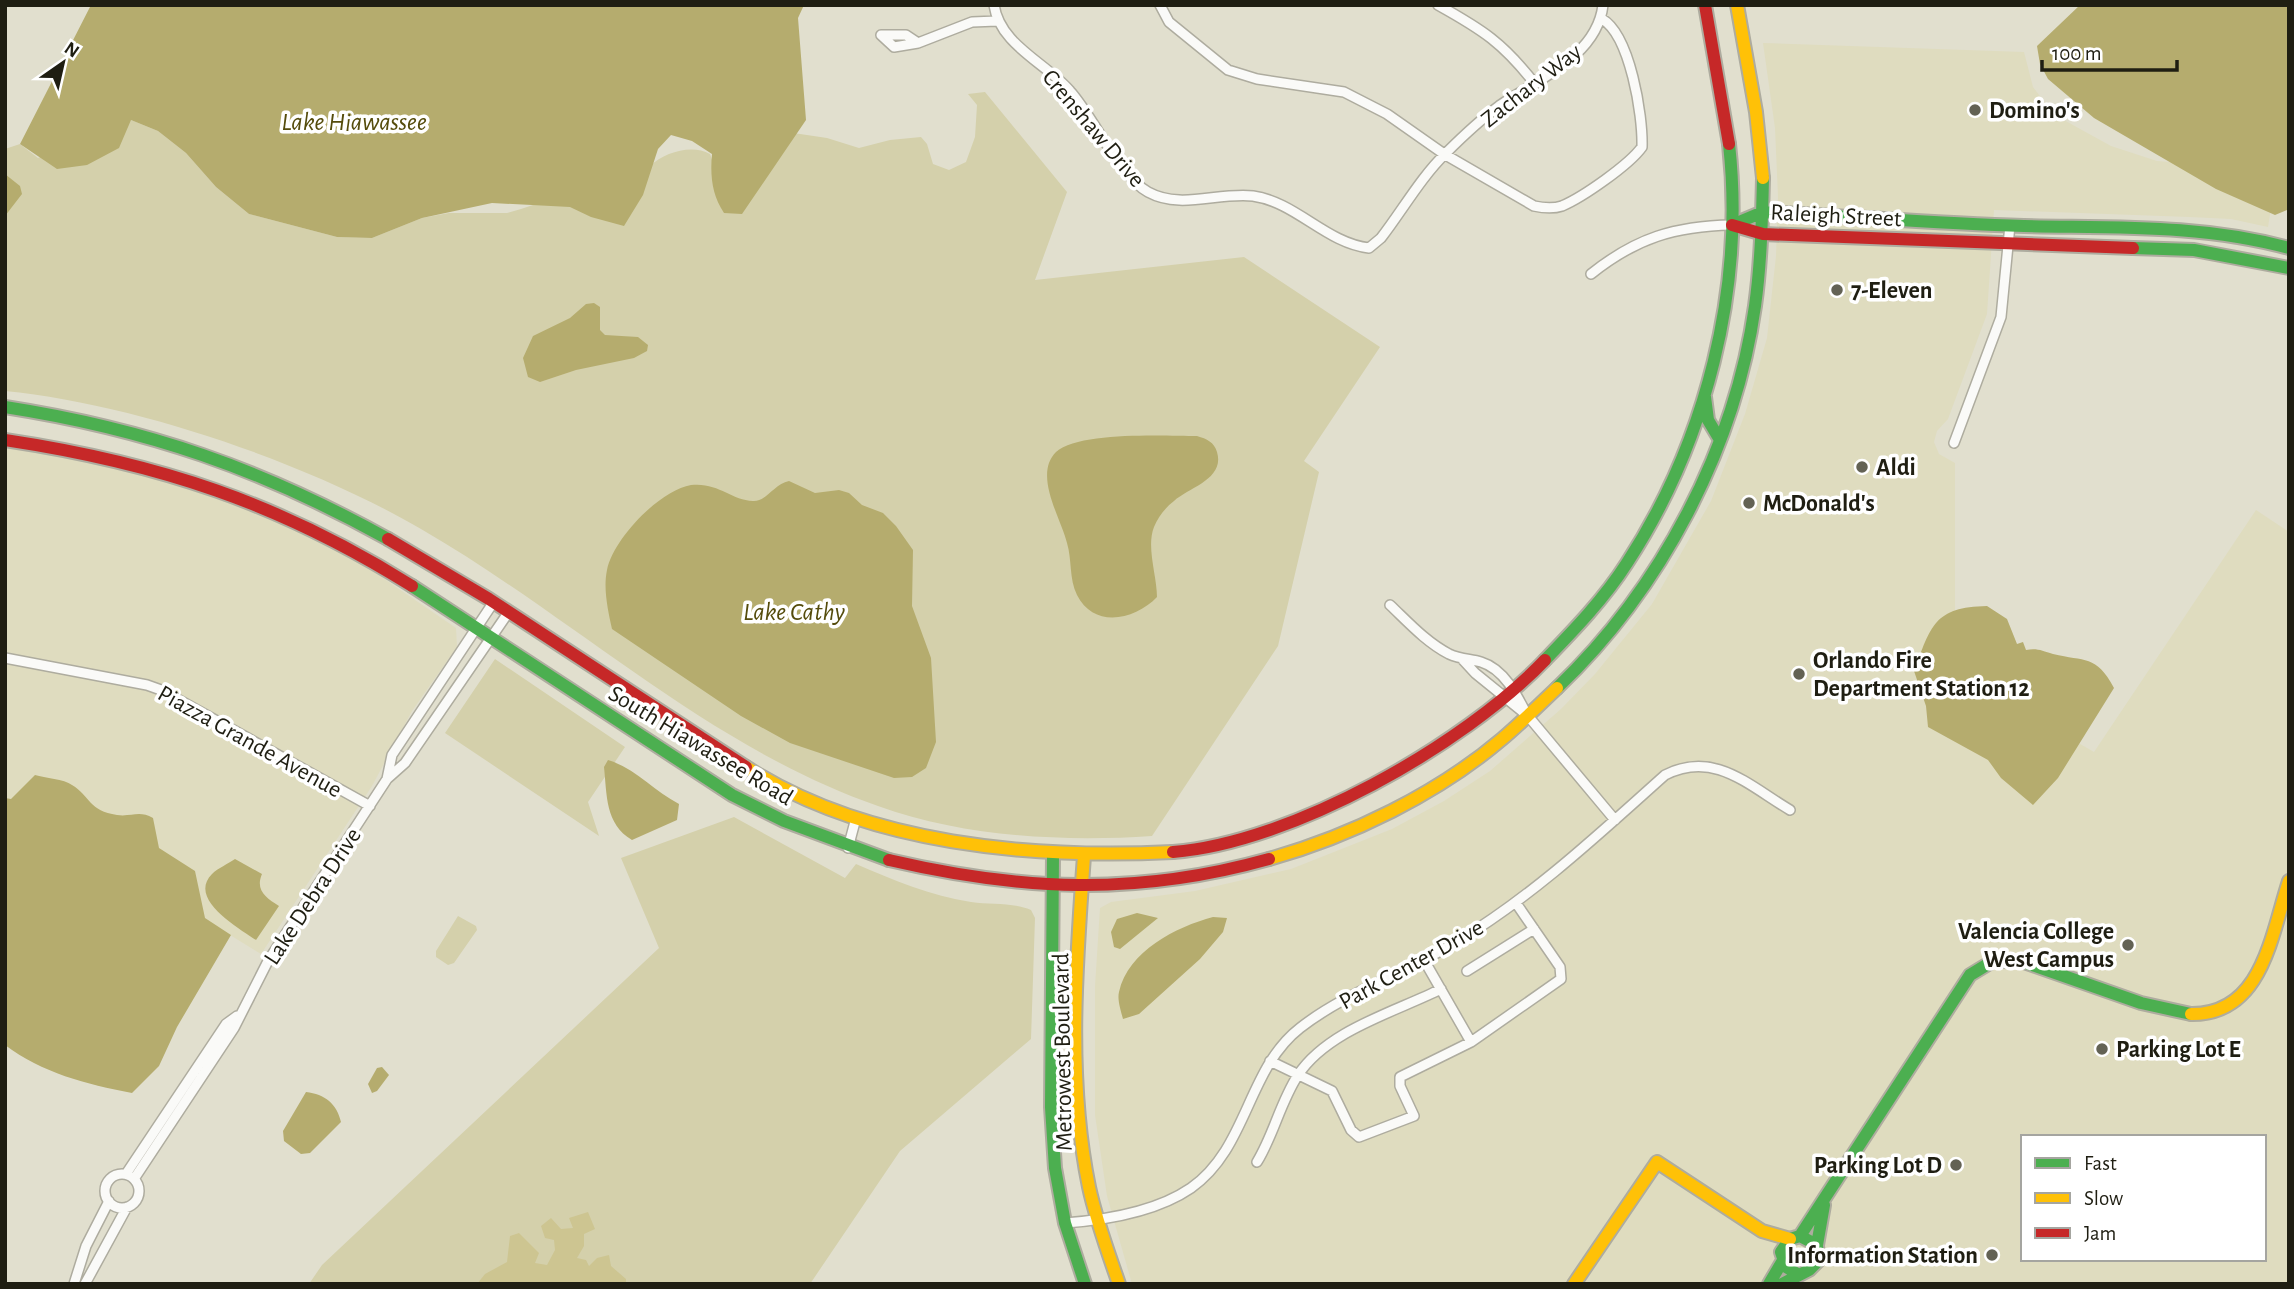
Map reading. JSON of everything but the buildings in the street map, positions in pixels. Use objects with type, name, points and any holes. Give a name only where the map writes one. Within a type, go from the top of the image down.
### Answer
[{"type":"street","points":[[918,43],[972,22],[997,21],[994,5]]},
{"type":"street","points":[[1160,5],[1169,22],[1228,70],[1257,79],[1344,92],[1387,114],[1444,155],[1534,206],[1546,208],[1561,206],[1631,161],[1642,147],[1643,136],[1624,44],[1613,25],[1602,19]]},
{"type":"street","points":[[1438,5],[1480,28],[1502,44],[1535,84]]},
{"type":"street","name":"Zachary Way","points":[[1444,155],[1498,107],[1570,60],[1602,19],[1603,5]]},
{"type":"street","name":"South Hiawassee Road","points":[[5,407],[131,431],[205,453],[353,518],[407,548],[755,773],[803,798],[856,818],[939,841],[986,849],[1084,856],[1189,850],[1295,818],[1406,768],[1514,689],[1576,628],[1610,587],[1638,542],[1686,447],[1705,387],[1719,329],[1732,225],[1727,123],[1705,5]]},
{"type":"street","name":"South Hiawassee Road","points":[[5,440],[138,466],[213,487],[327,538],[475,627],[718,785],[777,819],[848,848],[936,873],[988,883],[1051,887],[1198,881],[1261,865],[1327,841],[1393,813],[1442,785],[1561,688],[1592,654],[1644,585],[1685,518],[1720,440],[1748,343],[1763,234],[1762,168],[1751,74],[1737,5]]},
{"type":"street","name":"Crenshaw Drive","points":[[997,21],[1006,36],[1069,89],[1129,176],[1145,191],[1162,198],[1184,201],[1252,196],[1273,201],[1352,246],[1369,248],[1381,238],[1444,155]]},
{"type":"street","name":"Raleigh Street","points":[[1732,225],[1763,212],[2010,225],[2202,230],[2257,237],[2289,248]]},
{"type":"street","points":[[1591,274],[1622,252],[1663,232],[1692,226],[1732,225]]},
{"type":"street","name":"Raleigh Street","points":[[1732,225],[1763,234],[2194,250],[2289,268]]},
{"type":"street","points":[[1954,443],[2001,317],[2010,225]]},
{"type":"street","points":[[1705,387],[1706,416],[1711,430],[1720,440]]},
{"type":"street","name":"Lake Debra Drive","points":[[387,779],[393,755],[493,603]]},
{"type":"street","points":[[1390,605],[1434,644],[1463,660],[1528,716]]},
{"type":"street","name":"Lake Debra Drive","points":[[130,1176],[226,1024],[238,1014],[268,961],[387,779],[405,764],[509,613]]},
{"type":"street","name":"Piazza Grande Avenue","points":[[5,658],[161,690],[370,806]]},
{"type":"street","points":[[1463,660],[1484,663],[1514,689],[1528,716],[1615,820]]},
{"type":"street","points":[[423,707],[437,717]]},
{"type":"street","name":"Park Center Drive","points":[[1065,1223],[1096,1220],[1168,1202],[1192,1187],[1216,1164],[1235,1139],[1270,1061],[1299,1029],[1323,1012],[1424,960],[1516,903],[1665,775],[1682,766],[1702,764],[1719,768],[1790,810]]},
{"type":"street","points":[[848,848],[856,818]]},
{"type":"street","name":"Metrowest Boulevard","points":[[1053,855],[1051,1107],[1055,1168],[1065,1223],[1085,1284]]},
{"type":"street","name":"Metrowest Boulevard","points":[[1084,856],[1080,1112],[1086,1172],[1096,1220],[1119,1284]]},
{"type":"street","points":[[1769,1284],[1782,1257],[1970,975],[1982,964],[1997,958],[2021,961],[2178,1013],[2205,1014],[2228,1010],[2246,993],[2259,968],[2289,881]]},
{"type":"street","points":[[1270,1061],[1332,1091],[1351,1130],[1359,1138],[1414,1116],[1400,1086],[1400,1077],[1471,1042],[1561,979],[1560,967],[1516,903]]},
{"type":"street","points":[[1467,971],[1534,929]]},
{"type":"street","points":[[1424,960],[1471,1042]]},
{"type":"street","points":[[1257,1162],[1268,1143],[1275,1117],[1299,1074],[1324,1048],[1340,1037],[1441,989]]},
{"type":"street","points":[[1574,1284],[1657,1161],[1762,1231],[1799,1275]]},
{"type":"street","points":[[74,1284],[78,1270],[109,1201],[107,1184],[117,1174],[130,1176],[139,1189],[138,1196],[127,1207],[87,1280],[78,1270]]},
{"type":"street","points":[[1782,1284],[1808,1273],[1816,1265],[1826,1194]]},
{"type":"street","points":[[109,1201],[116,1206],[127,1207]]},
{"type":"street","points":[[1762,1231],[1817,1245]]},
{"type":"shaded area","points":[[1763,43],[2024,52],[2033,87],[2046,104],[2062,119],[2111,146],[2157,161],[2194,164],[2279,158],[2268,227],[2231,219],[1994,210],[1987,314],[1948,419],[1937,431],[1934,442],[1939,454],[1955,463],[1955,672],[2094,752],[2256,510],[2289,532],[2289,1284],[1132,1284],[1107,1196],[1095,1115],[1095,986],[1100,908],[1111,902],[1195,891],[1291,869],[1392,829],[1444,801],[1490,771],[1561,709],[1595,674],[1652,604],[1711,501],[1745,414],[1767,338],[1776,256],[1778,197],[1775,128]]},
{"type":"shaded area","points":[[985,92],[1067,192],[1035,280],[1244,257],[1380,347],[1304,461],[1319,472],[1278,646],[1152,836],[1083,838],[1014,835],[944,825],[878,806],[816,781],[699,716],[478,564],[421,529],[327,481],[220,440],[164,423],[56,398],[5,391],[5,149],[20,144],[38,158],[131,120],[158,131],[186,153],[216,187],[249,214],[337,237],[372,238],[422,218],[449,213],[507,213],[650,166],[679,151],[703,151],[710,154],[714,165],[780,131],[827,138],[859,148],[890,140],[921,137],[927,144],[933,164],[949,170],[966,162],[975,137],[977,105],[968,94]]},
{"type":"shaded area","points":[[5,444],[148,473],[228,501],[307,534],[364,565],[456,628],[457,647],[412,711],[372,786],[261,954],[230,935],[5,854]]},
{"type":"shaded area","points":[[495,659],[625,747],[588,802],[599,836],[445,733]]},
{"type":"shaded area","points":[[734,817],[845,878],[856,864],[941,896],[1031,910],[1035,918],[1031,1039],[900,1151],[810,1284],[309,1284],[322,1265],[659,948],[621,858]]},
{"type":"shaded area","points":[[458,916],[476,926],[477,930],[454,963],[448,965],[436,957],[436,951]]},
{"type":"shaded area","points":[[588,1212],[595,1229],[584,1234],[584,1246],[577,1258],[586,1260],[589,1266],[597,1258],[609,1255],[611,1266],[626,1279],[626,1284],[477,1284],[485,1274],[507,1262],[510,1236],[519,1233],[539,1253],[535,1263],[547,1265],[555,1250],[554,1240],[545,1238],[541,1226],[551,1218],[561,1229],[573,1228],[569,1218]]},
{"type":"water","name":"Lake Hiawassee","points":[[91,5],[804,5],[798,18],[806,120],[742,214],[724,213],[720,206],[713,185],[712,154],[692,141],[671,135],[658,149],[643,195],[624,226],[591,217],[570,207],[492,203],[422,218],[372,238],[337,237],[249,214],[216,187],[186,153],[158,131],[131,120],[119,148],[87,165],[57,169],[20,144]]},
{"type":"water","points":[[2080,5],[2289,5],[2287,210],[2275,215],[2216,189],[2094,118],[2048,79],[2040,64],[2037,46]]},
{"type":"water","points":[[5,174],[20,186],[22,194],[5,216]]},
{"type":"water","points":[[594,303],[600,307],[600,330],[605,335],[638,337],[648,345],[647,351],[634,358],[576,370],[540,382],[528,377],[523,358],[533,336],[570,318],[586,304]]},
{"type":"water","points":[[1124,436],[1197,436],[1214,446],[1218,461],[1211,476],[1171,503],[1156,523],[1151,552],[1157,597],[1138,611],[1127,615],[1104,617],[1094,613],[1084,606],[1074,589],[1067,543],[1048,484],[1050,461],[1056,452],[1067,445],[1083,441]]},
{"type":"water","name":"Lake Cathy","points":[[789,481],[815,493],[839,490],[849,493],[862,505],[883,513],[913,550],[912,606],[931,658],[936,742],[926,768],[912,777],[894,778],[790,743],[741,716],[612,629],[606,592],[607,570],[618,544],[652,506],[679,489],[691,485],[709,486],[738,498],[758,501]]},
{"type":"water","points":[[1987,606],[2007,619],[2017,644],[2023,642],[2026,650],[2040,650],[2089,661],[2101,669],[2114,688],[2058,778],[2033,805],[2001,778],[1988,760],[1928,727],[1926,706],[1914,671],[1925,642],[1937,622],[1956,610]]},
{"type":"water","points":[[608,760],[627,768],[679,804],[677,820],[632,840],[623,833],[609,808],[604,767]]},
{"type":"water","points":[[35,775],[69,783],[95,807],[108,813],[144,814],[153,818],[159,848],[195,871],[205,918],[231,935],[177,1027],[159,1066],[132,1093],[98,1086],[49,1070],[5,1045],[5,798],[11,799]]},
{"type":"water","points":[[235,859],[262,874],[261,889],[266,897],[279,906],[256,940],[218,912],[206,893],[206,884],[212,874]]},
{"type":"water","points":[[1137,913],[1158,918],[1120,949],[1114,947],[1111,932],[1117,919]]},
{"type":"water","points":[[1213,917],[1227,918],[1223,932],[1200,959],[1139,1014],[1123,1019],[1119,992],[1132,964],[1169,934]]},
{"type":"water","points":[[382,1067],[389,1075],[377,1091],[372,1093],[368,1084],[377,1068]]},
{"type":"water","points":[[306,1092],[329,1101],[337,1110],[341,1122],[310,1153],[301,1154],[284,1141],[283,1131]]},
{"type":"traffic: fast","points":[[1545,660],[1599,602],[1627,563],[1655,516],[1679,467],[1698,415],[1714,362],[1725,308],[1731,253],[1729,144]]},
{"type":"traffic: fast","points":[[1557,688],[1595,649],[1629,607],[1688,513],[1711,463],[1730,412],[1745,359],[1755,306],[1763,178]]},
{"type":"traffic: fast","points":[[1732,225],[1763,212],[1991,225],[2190,231],[2256,240],[2289,248]]},
{"type":"traffic: fast","points":[[2133,248],[2194,250],[2289,268]]},
{"type":"traffic: fast","points":[[1705,397],[1708,420],[1720,440]]},
{"type":"traffic: fast","points":[[5,407],[107,427],[202,455],[295,492],[388,539]]},
{"type":"traffic: fast","points":[[412,586],[732,795],[784,821],[889,860]]},
{"type":"traffic: fast","points":[[1053,855],[1051,1107],[1055,1168],[1065,1223],[1085,1284]]},
{"type":"traffic: fast","points":[[1800,1236],[1970,975],[1993,961],[2021,961],[2141,1003],[2191,1014]]},
{"type":"traffic: fast","points":[[1817,1245],[1824,1205]]},
{"type":"traffic: fast","points":[[1782,1284],[1809,1270],[1818,1261],[1817,1245],[1800,1236],[1790,1239],[1781,1252],[1786,1267],[1799,1275]]},
{"type":"traffic: fast","points":[[1769,1284],[1782,1262]]},
{"type":"traffic: slow","points":[[1737,5],[1756,112],[1763,178]]},
{"type":"traffic: slow","points":[[1269,859],[1362,825],[1450,778],[1509,733],[1557,688]]},
{"type":"traffic: slow","points":[[746,767],[793,793],[844,814],[897,830],[952,841],[1064,853],[1173,852]]},
{"type":"traffic: slow","points":[[1084,856],[1076,980],[1078,1105],[1089,1187],[1119,1284]]},
{"type":"traffic: slow","points":[[2191,1014],[2215,1011],[2234,1001],[2248,987],[2269,948],[2289,881]]},
{"type":"traffic: slow","points":[[1574,1284],[1657,1162],[1762,1231],[1790,1239]]},
{"type":"traffic: jam","points":[[1705,5],[1729,144]]},
{"type":"traffic: jam","points":[[1732,225],[1763,234],[2133,248]]},
{"type":"traffic: jam","points":[[5,440],[115,461],[216,490],[314,531],[412,586]]},
{"type":"traffic: jam","points":[[388,539],[489,599],[746,767]]},
{"type":"traffic: jam","points":[[1173,852],[1220,845],[1270,830],[1321,810],[1373,784],[1423,756],[1469,725],[1511,692],[1545,660]]},
{"type":"traffic: jam","points":[[889,860],[986,878],[1079,885],[1173,879],[1269,859]]},
{"type":"place","name":"Domino's","points":[[1975,110]]},
{"type":"place","name":"7-Eleven","points":[[1837,290]]},
{"type":"place","name":"Aldi","points":[[1862,467]]},
{"type":"place","name":"McDonald's","points":[[1749,503]]},
{"type":"place","name":"Orlando Fire Department Station 12","points":[[1799,674]]},
{"type":"place","name":"Valencia College West Campus","points":[[2128,945]]},
{"type":"place","name":"Parking Lot E","points":[[2102,1049]]},
{"type":"place","name":"Parking Lot D","points":[[1956,1165]]},
{"type":"place","name":"Information Station","points":[[1992,1255]]}]
